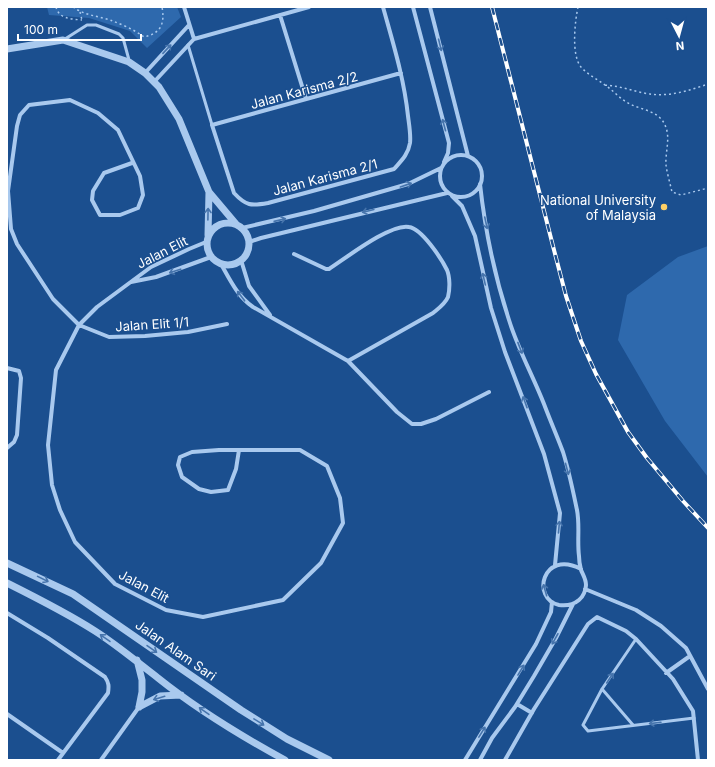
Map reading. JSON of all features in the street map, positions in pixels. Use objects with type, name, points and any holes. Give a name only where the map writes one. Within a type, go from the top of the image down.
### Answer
[{"type":"street","points":[[184,7],[194,39]]},
{"type":"street","points":[[154,82],[194,39],[308,7]]},
{"type":"street","name":"Jalan Karisma 2/1","points":[[212,125],[234,193],[240,200],[247,204],[256,205],[268,203],[394,169],[405,158],[410,144],[407,103],[401,73],[383,7]]},
{"type":"street","points":[[413,7],[449,143],[448,153],[439,175],[440,182],[442,188],[462,206],[475,236],[491,308],[505,352],[544,454],[560,513],[555,565]]},
{"type":"street","points":[[430,7],[468,156]]},
{"type":"street","points":[[280,15],[306,99]]},
{"type":"street","points":[[145,73],[189,25]]},
{"type":"street","points":[[7,49],[64,40],[129,62],[145,73],[159,87],[179,119],[209,192],[248,237],[249,242],[247,252],[241,260],[231,264],[221,264]]},
{"type":"street","name":"Jalan Karisma 2/2","points":[[212,125],[401,73]]},
{"type":"street","points":[[79,326],[53,299],[17,244],[12,229],[8,191],[17,126],[20,115],[29,105],[70,100],[98,113],[118,130],[132,163],[140,176],[143,195],[138,208],[120,215],[100,215],[92,200],[93,191],[104,174],[132,163]]},
{"type":"street","points":[[444,162],[451,157],[460,155],[468,156],[479,165],[481,171],[482,178],[476,192],[469,196],[460,198],[452,196]]},
{"type":"street","points":[[207,239],[211,230],[225,222],[239,226],[314,212],[408,184],[441,168]]},
{"type":"street","points":[[480,184],[485,219],[509,320],[525,363],[543,402],[563,453],[578,515],[578,554],[585,579],[585,589],[580,600],[573,604],[564,606],[552,602],[546,596],[543,583],[548,571],[555,565],[564,563],[581,569]]},
{"type":"street","points":[[209,192],[207,250],[211,257],[221,264],[244,301],[253,308],[272,317],[348,361],[397,412],[412,424],[421,424],[436,419],[489,392]]},
{"type":"street","points":[[249,242],[447,193]]},
{"type":"street","points":[[294,254],[329,269],[376,238],[399,227],[409,226],[418,231],[432,247],[447,270],[450,282],[448,297],[444,304],[434,313],[348,361]]},
{"type":"street","name":"Jalan Elit","points":[[207,239],[151,267],[97,307],[79,326],[56,370],[48,445],[52,485],[60,510],[75,542],[115,584],[166,610],[203,617],[283,600],[321,563],[343,523],[340,498],[326,466],[300,450],[239,450],[192,452],[180,457],[178,465],[182,477],[199,489],[211,492],[228,490],[236,469],[239,450]]},
{"type":"street","name":"Jalan Elit","points":[[129,282],[156,277],[211,257]]},
{"type":"street","points":[[241,260],[249,286],[272,317]]},
{"type":"street","name":"Jalan Elit 1/1","points":[[79,326],[109,337],[145,336],[188,332],[226,324]]},
{"type":"street","points":[[7,368],[19,371],[21,378],[17,435],[14,442],[7,448]]},
{"type":"street","name":"Jalan Alam Sari","points":[[7,563],[73,594],[241,710],[287,739],[329,760]]},
{"type":"street","points":[[7,583],[52,606],[95,631],[137,660],[157,678],[241,736],[285,760]]},
{"type":"street","points":[[585,589],[636,610],[661,626],[686,648],[708,689]]},
{"type":"street","points":[[465,760],[536,644],[551,612],[552,602]]},
{"type":"street","points":[[480,760],[492,738],[501,728],[517,704],[556,638],[573,604]]},
{"type":"street","points":[[8,615],[48,638],[105,677],[108,682],[108,693],[58,760]]},
{"type":"street","points":[[504,760],[588,624],[597,617],[626,631],[636,639],[672,679],[693,711],[698,760]]},
{"type":"street","points":[[666,673],[690,656]]},
{"type":"street","points":[[137,660],[142,680],[139,707]]},
{"type":"street","points":[[101,760],[139,707],[160,696],[181,695]]},
{"type":"street","points":[[517,704],[532,713]]},
{"type":"street","points":[[7,714],[63,753]]},
{"type":"lane","points":[[64,40],[91,24],[96,25],[119,34],[123,38],[129,62]]},
{"type":"lane","points":[[188,45],[212,125]]},
{"type":"lane","points":[[636,639],[602,689],[583,725],[588,731],[694,718]]},
{"type":"lane","points":[[602,689],[633,725]]},
{"type":"path","points":[[56,7],[57,11],[64,18],[82,20]]},
{"type":"path","points":[[73,7],[80,12],[110,20],[144,37],[152,35],[160,29],[163,23],[164,15],[162,7]]},
{"type":"path","points":[[578,7],[576,57],[580,65],[588,73],[629,104],[656,114],[665,125],[668,140],[666,164],[672,192],[681,195],[708,188]]},
{"type":"path","points":[[80,12],[84,28]]},
{"type":"path","points":[[605,85],[617,86],[651,95],[671,94],[708,84]]},
{"type":"shaded area","points":[[47,7],[177,7],[181,17],[147,48],[130,31],[89,18],[49,15]]},
{"type":"shaded area","points":[[708,246],[708,477],[665,421],[618,340],[627,295],[678,257]]},
{"type":"railway","points":[[492,7],[566,296],[581,341],[596,374],[628,432],[647,458],[708,528]]},
{"type":"place","name":"National University of Malaysia","points":[[664,207]]}]
